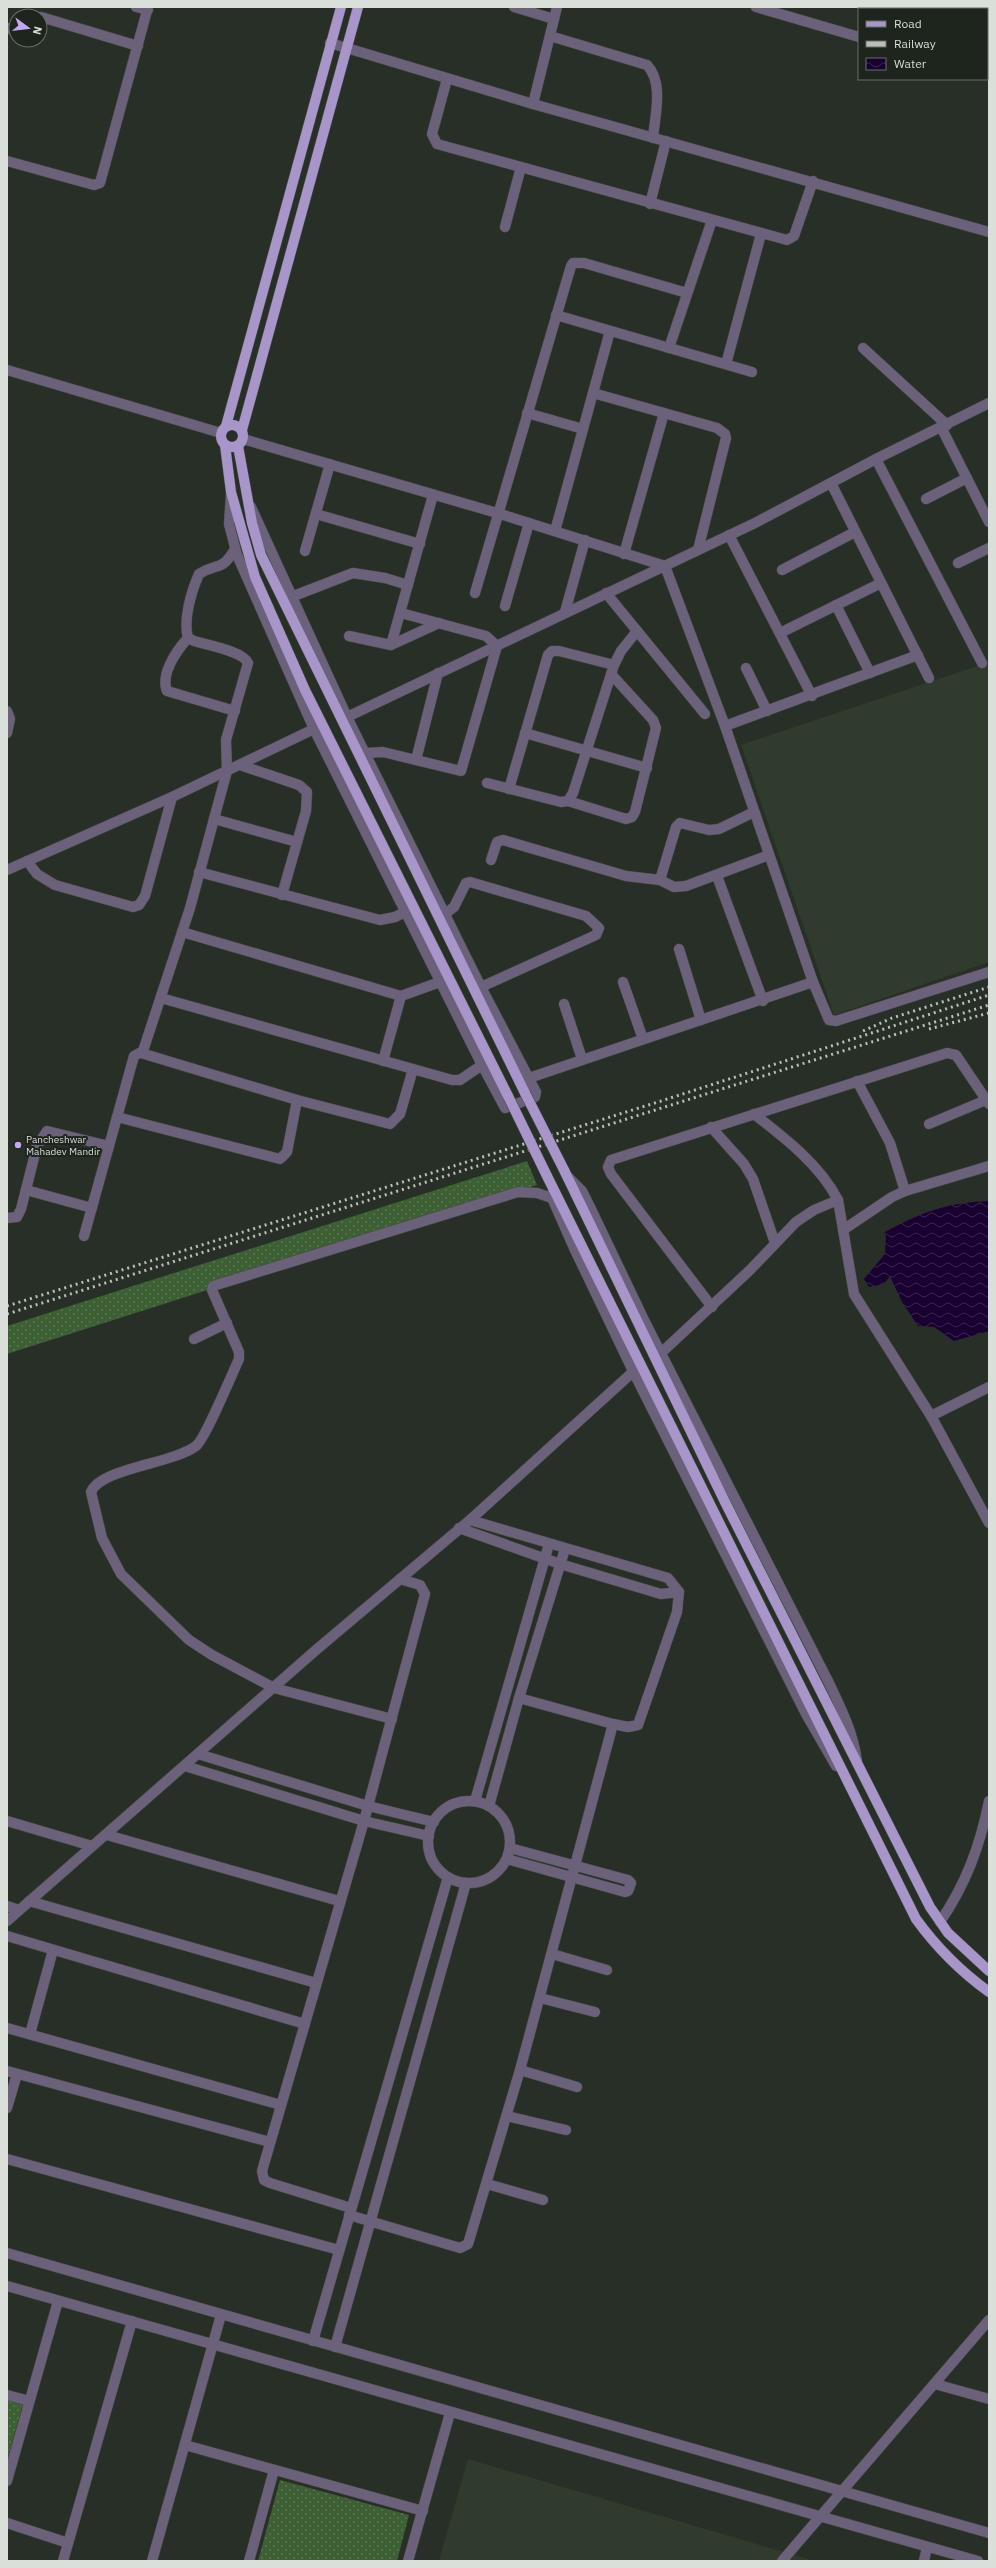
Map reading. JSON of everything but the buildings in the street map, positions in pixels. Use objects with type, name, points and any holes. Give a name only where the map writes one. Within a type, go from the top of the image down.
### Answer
[{"type":"main road","points":[[340,7],[223,430],[222,441],[225,445],[231,492],[256,578],[305,690],[508,1096],[844,1778],[916,1919],[938,1948],[959,1969],[989,1992]]},
{"type":"main road","points":[[241,438],[358,7]]},
{"type":"main road","points":[[223,430],[235,425],[241,438],[252,524],[261,555],[726,1504],[930,1907],[948,1933],[989,1971]]},
{"type":"main road","points":[[225,445],[241,438]]},
{"type":"street","points":[[7,161],[94,185],[100,183],[148,9],[136,7]]},
{"type":"street","points":[[514,7],[554,19]]},
{"type":"street","points":[[533,104],[557,7]]},
{"type":"street","points":[[756,7],[858,37]]},
{"type":"street","points":[[48,16],[138,46]]},
{"type":"street","points":[[550,36],[647,65],[653,72],[656,84],[653,138]]},
{"type":"street","points":[[330,43],[533,104],[813,181],[989,232]]},
{"type":"street","points":[[447,79],[433,128],[433,140],[437,144],[650,204],[762,234],[791,240],[813,181]]},
{"type":"street","points":[[650,204],[666,141]]},
{"type":"street","points":[[505,227],[521,167]]},
{"type":"street","points":[[669,348],[712,220]]},
{"type":"street","points":[[726,364],[762,234]]},
{"type":"street","points":[[475,593],[556,315],[573,263],[584,263],[687,293]]},
{"type":"street","points":[[556,315],[752,372]]},
{"type":"street","points":[[555,530],[610,331]]},
{"type":"street","points":[[863,348],[944,426],[967,478],[989,522]]},
{"type":"street","points":[[7,370],[223,430]]},
{"type":"street","points":[[593,393],[717,428],[725,434],[726,438],[698,550]]},
{"type":"street","points":[[347,717],[729,535],[876,459],[989,403]]},
{"type":"street","points":[[527,413],[583,429]]},
{"type":"street","points":[[624,554],[664,413]]},
{"type":"street","points":[[241,438],[555,530],[624,554],[665,566]]},
{"type":"street","points":[[876,459],[982,662]]},
{"type":"street","points":[[305,551],[330,464]]},
{"type":"street","points":[[926,499],[967,478]]},
{"type":"street","points":[[831,483],[929,678]]},
{"type":"street","points":[[231,492],[229,524],[235,549],[314,730],[440,982],[505,1108],[534,1097],[536,1092],[481,987],[347,717],[291,597],[248,498]]},
{"type":"street","points":[[391,645],[433,495]]},
{"type":"street","points":[[316,514],[420,544]]},
{"type":"street","points":[[505,606],[529,523]]},
{"type":"street","points":[[782,570],[855,532]]},
{"type":"street","points":[[729,535],[812,696]]},
{"type":"street","points":[[565,612],[585,540]]},
{"type":"street","points":[[958,563],[989,548]]},
{"type":"street","points":[[235,549],[227,562],[222,566],[199,574],[188,616],[188,638],[173,658],[166,681],[167,691],[235,711]]},
{"type":"street","points":[[665,566],[725,726],[813,982],[826,1015],[833,1021],[989,972]]},
{"type":"street","points":[[291,597],[353,574],[385,578],[408,585]]},
{"type":"street","points":[[780,633],[881,583]]},
{"type":"street","points":[[606,593],[705,714]]},
{"type":"street","points":[[836,605],[870,673]]},
{"type":"street","points":[[401,613],[486,636],[496,646]]},
{"type":"street","points":[[349,636],[391,645],[439,623]]},
{"type":"street","points":[[568,801],[573,793],[612,669],[621,651],[637,631]]},
{"type":"street","points":[[141,1053],[161,998],[182,932],[214,819],[227,771],[226,740],[248,668],[247,659],[239,654],[188,638]]},
{"type":"street","points":[[366,753],[383,752],[455,771],[462,769],[496,646]]},
{"type":"street","points":[[487,783],[509,789],[561,802],[568,801],[626,819],[632,817],[647,768],[656,728],[653,720],[612,669],[552,651],[545,661],[509,789]]},
{"type":"street","points":[[725,726],[812,696],[918,655]]},
{"type":"street","points":[[746,668],[767,711]]},
{"type":"street","points":[[416,760],[438,673]]},
{"type":"street","points":[[7,711],[10,719],[7,733]]},
{"type":"street","points":[[7,870],[172,797],[314,730]]},
{"type":"street","points":[[525,733],[647,768]]},
{"type":"street","points":[[240,765],[299,785],[307,792],[306,811],[282,895]]},
{"type":"street","points":[[27,861],[41,877],[55,885],[133,907],[139,905],[145,896],[172,797]]},
{"type":"street","points":[[660,880],[676,827],[680,824],[709,830],[719,829],[754,812]]},
{"type":"street","points":[[214,819],[297,842]]},
{"type":"street","points":[[491,860],[498,842],[503,840],[626,876],[660,880],[674,888],[686,886],[717,876],[769,855]]},
{"type":"street","points":[[199,872],[380,920],[395,917],[405,912]]},
{"type":"street","points":[[717,876],[763,1001]]},
{"type":"street","points":[[445,914],[454,907],[466,883],[470,882],[586,916],[599,928],[596,935],[481,987]]},
{"type":"street","points":[[182,932],[401,996],[440,982]]},
{"type":"street","points":[[679,949],[701,1020]]},
{"type":"street","points":[[623,982],[643,1039]]},
{"type":"street","points":[[529,1078],[582,1059],[763,1001],[813,982]]},
{"type":"street","points":[[383,1061],[401,996]]},
{"type":"street","points":[[161,998],[452,1080],[460,1080],[482,1065]]},
{"type":"street","points":[[564,1004],[582,1059]]},
{"type":"street","points":[[712,1307],[610,1174],[608,1167],[611,1160],[615,1157],[952,1052],[956,1055],[988,1102],[929,1124]]},
{"type":"street","points":[[84,1236],[134,1056],[141,1053],[297,1100],[390,1124],[400,1114],[413,1069]]},
{"type":"street","points":[[857,1081],[890,1143],[904,1191]]},
{"type":"street","points":[[117,1117],[280,1159],[287,1152],[297,1100]]},
{"type":"street","points":[[754,1114],[803,1157],[832,1188],[838,1200],[854,1294],[985,1504],[989,1523]]},
{"type":"street","points":[[711,1127],[744,1164],[753,1179],[775,1243]]},
{"type":"street","points":[[7,1218],[16,1217],[26,1190],[37,1146],[47,1131],[109,1146]]},
{"type":"street","points":[[843,1230],[892,1197],[904,1191],[989,1166]]},
{"type":"street","points":[[565,1173],[582,1191],[661,1353],[847,1721],[854,1742],[858,1765]]},
{"type":"street","points":[[553,1188],[552,1198],[574,1248],[634,1371],[806,1714],[844,1778]]},
{"type":"street","points":[[26,1190],[92,1208]]},
{"type":"street","points":[[392,1719],[274,1688],[232,1666],[189,1640],[132,1587],[121,1574],[109,1554],[102,1538],[91,1492],[97,1483],[113,1476],[177,1457],[197,1446],[208,1429],[239,1359],[239,1352],[212,1290],[213,1286],[518,1192],[537,1192],[552,1198]]},
{"type":"street","points":[[661,1353],[712,1307],[806,1214],[838,1200]]},
{"type":"street","points":[[194,1339],[227,1323]]},
{"type":"street","points":[[7,1921],[400,1578],[470,1520],[634,1371]]},
{"type":"street","points":[[931,1416],[989,1387]]},
{"type":"street","points":[[470,1520],[668,1578],[679,1592],[676,1612],[641,1720],[635,1727],[613,1724],[519,1698]]},
{"type":"street","points":[[459,1528],[560,1564],[661,1594],[679,1592]]},
{"type":"street","points":[[475,1801],[549,1544]]},
{"type":"street","points":[[489,1806],[519,1698],[565,1549]]},
{"type":"street","points":[[400,1578],[420,1585],[425,1594],[364,1821],[339,1901],[262,2171],[264,2180],[350,2211],[370,2222],[465,2248],[468,2244],[487,2184],[520,2070],[573,1878],[613,1724]]},
{"type":"street","points":[[198,1754],[368,1806],[434,1822]]},
{"type":"street","points":[[185,1766],[364,1821],[429,1836]]},
{"type":"street","points":[[463,1801],[475,1801],[489,1806],[499,1813],[506,1823],[510,1835],[510,1848],[507,1859],[493,1876],[483,1881],[466,1882],[448,1877],[432,1860],[429,1848],[429,1836],[434,1822],[441,1812],[451,1805],[463,1801]]},
{"type":"street","points":[[940,1922],[964,1885],[989,1801]]},
{"type":"street","points":[[7,1821],[92,1846]]},
{"type":"street","points":[[107,1835],[339,1901]]},
{"type":"street","points":[[507,1859],[625,1892],[628,1891],[631,1883],[628,1880],[510,1848]]},
{"type":"street","points":[[313,2341],[448,1877]]},
{"type":"street","points":[[335,2347],[466,1882]]},
{"type":"street","points":[[29,1901],[316,1983]]},
{"type":"street","points":[[7,1906],[19,1910]]},
{"type":"street","points":[[7,1936],[305,2024]]},
{"type":"street","points":[[30,2034],[53,1950]]},
{"type":"street","points":[[552,1954],[608,1970]]},
{"type":"street","points":[[540,1998],[595,2012]]},
{"type":"street","points":[[7,2028],[281,2105]]},
{"type":"street","points":[[520,2070],[577,2087]]},
{"type":"street","points":[[7,2071],[270,2142]]},
{"type":"street","points":[[7,2108],[17,2074]]},
{"type":"street","points":[[507,2116],[566,2130]]},
{"type":"street","points":[[7,2159],[339,2250]]},
{"type":"street","points":[[487,2184],[543,2200]]},
{"type":"street","points":[[7,2253],[989,2533]]},
{"type":"street","points":[[7,2286],[450,2413],[978,2561]]},
{"type":"street","points":[[7,2481],[58,2301]]},
{"type":"street","points":[[152,2561],[221,2315]]},
{"type":"street","points":[[782,2561],[989,2320]]},
{"type":"street","points":[[63,2561],[132,2321]]},
{"type":"street","points":[[935,2384],[989,2399]]},
{"type":"street","points":[[7,2394],[29,2401]]},
{"type":"street","points":[[408,2561],[450,2413]]},
{"type":"street","points":[[185,2445],[423,2511]]},
{"type":"street","points":[[249,2561],[274,2470]]},
{"type":"street","points":[[7,2524],[68,2542]]},
{"type":"street","points":[[924,2561],[927,2547]]},
{"type":"shaded area","points":[[989,662],[989,962],[834,1015],[741,745]]},
{"type":"shaded area","points":[[468,2459],[814,2561],[439,2561]]},
{"type":"green space","points":[[527,1161],[537,1185],[7,1354],[7,1326]]},
{"type":"green space","points":[[7,2399],[23,2404],[7,2461]]},
{"type":"green space","points":[[280,2480],[409,2515],[397,2561],[258,2561]]},
{"type":"water","points":[[989,1201],[989,1331],[954,1341],[934,1327],[918,1326],[902,1302],[890,1276],[884,1284],[869,1287],[864,1279],[885,1254],[886,1235],[883,1233],[910,1219],[946,1206]]},
{"type":"railway","points":[[863,1031],[892,1018],[989,987]]},
{"type":"railway","points":[[7,1306],[658,1102],[989,995]]},
{"type":"railway","points":[[7,1314],[989,1005]]},
{"type":"railway","points":[[929,1029],[989,1013]]},
{"type":"place","name":"Pancheshwar Mahadev Mandir","points":[[18,1145]]}]
